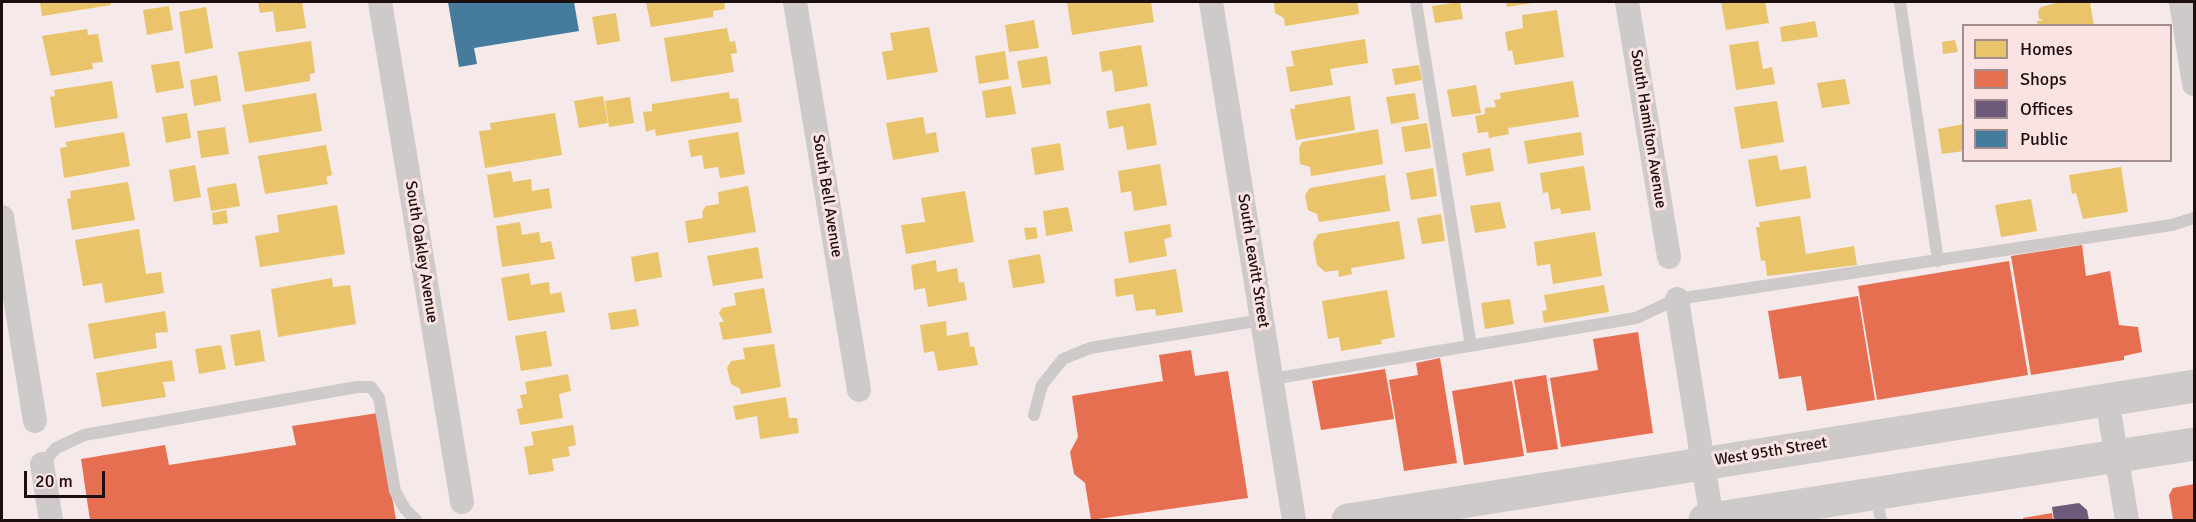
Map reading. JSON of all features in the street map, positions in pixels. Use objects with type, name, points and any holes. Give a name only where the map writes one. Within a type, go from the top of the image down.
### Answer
[{"type":"main road","name":"West 95th Street","points":[[1348,520],[2194,386]]},
{"type":"main road","points":[[1710,520],[1878,507],[2117,456],[2194,444]]},
{"type":"street","name":"South Oakley Avenue","points":[[380,2],[462,502]]},
{"type":"street","name":"South Bell Avenue","points":[[795,2],[859,390]]},
{"type":"street","name":"South Leavitt Street","points":[[1211,2],[1294,520]]},
{"type":"street","name":"South Hamilton Avenue","points":[[1627,2],[1669,257]]},
{"type":"street","points":[[2181,2],[2194,84]]},
{"type":"street","points":[[2,217],[35,421]]},
{"type":"street","points":[[1677,299],[1710,520]]},
{"type":"street","points":[[2107,399],[2127,520]]},
{"type":"street","points":[[42,464],[51,520]]},
{"type":"lane","points":[[1416,2],[1471,346]]},
{"type":"lane","points":[[1900,2],[1938,261]]},
{"type":"lane","points":[[1272,379],[1636,318],[1677,299],[2172,225],[2194,218]]},
{"type":"lane","points":[[1034,415],[1042,385],[1049,376],[1064,359],[1090,348],[1262,320]]},
{"type":"lane","points":[[42,464],[56,448],[84,435],[357,387],[371,387],[379,398],[394,491],[405,509],[416,520]]},
{"type":"building: Homes","points":[[40,2],[110,2],[111,5],[42,16]]},
{"type":"building: Homes","points":[[258,2],[302,2],[306,28],[276,32],[273,11],[260,13]]},
{"type":"building: Homes","points":[[646,2],[724,2],[725,9],[713,11],[713,17],[651,27]]},
{"type":"building: Homes","points":[[1067,2],[1151,2],[1154,22],[1072,35]]},
{"type":"building: Homes","points":[[1274,2],[1357,2],[1359,14],[1285,26],[1284,18],[1275,13]]},
{"type":"building: Homes","points":[[1460,2],[1463,19],[1435,23],[1432,6]]},
{"type":"building: Homes","points":[[1506,2],[1532,2],[1532,3],[1507,7]]},
{"type":"building: Homes","points":[[1721,2],[1765,2],[1769,23],[1726,30]]},
{"type":"building: Homes","points":[[2061,2],[2090,2],[2094,24],[2038,24],[2037,21],[2043,20],[2039,18],[2038,11],[2041,7]]},
{"type":"building: Homes","points":[[169,6],[173,30],[147,35],[143,10]]},
{"type":"building: Homes","points":[[206,7],[213,48],[185,54],[179,12]]},
{"type":"building: Homes","points":[[1557,10],[1564,57],[1515,65],[1512,50],[1508,51],[1505,32],[1523,28],[1522,15]]},
{"type":"building: Homes","points":[[616,13],[620,41],[597,45],[592,17]]},
{"type":"building: Homes","points":[[1034,20],[1039,48],[1009,52],[1005,25]]},
{"type":"building: Homes","points":[[1815,21],[1818,37],[1782,42],[1780,27]]},
{"type":"building: Homes","points":[[929,27],[938,72],[887,80],[882,52],[893,50],[890,33]]},
{"type":"building: Homes","points":[[727,28],[730,42],[735,41],[737,53],[731,54],[734,72],[671,82],[664,38]]},
{"type":"building: Homes","points":[[87,29],[88,35],[98,34],[103,62],[92,63],[93,69],[51,76],[42,36]]},
{"type":"building: Homes","points":[[1365,39],[1368,63],[1330,69],[1333,85],[1290,92],[1286,67],[1294,66],[1291,51]]},
{"type":"building: Homes","points":[[1955,40],[1958,52],[1943,54],[1942,42]]},
{"type":"building: Homes","points":[[311,41],[315,73],[310,74],[310,81],[245,92],[238,52]]},
{"type":"building: Homes","points":[[1758,41],[1763,69],[1772,67],[1775,84],[1736,90],[1729,45]]},
{"type":"building: Homes","points":[[1141,45],[1148,86],[1115,92],[1112,70],[1102,72],[1099,52]]},
{"type":"building: Homes","points":[[1005,51],[1009,79],[979,84],[975,56]]},
{"type":"building: Homes","points":[[1047,56],[1051,84],[1022,88],[1017,61]]},
{"type":"building: Homes","points":[[179,61],[184,88],[156,93],[151,65]]},
{"type":"building: Homes","points":[[1419,65],[1422,80],[1395,85],[1392,69]]},
{"type":"building: Homes","points":[[217,75],[221,101],[194,106],[190,80]]},
{"type":"building: Homes","points":[[1845,79],[1850,104],[1822,108],[1817,83]]},
{"type":"building: Homes","points":[[112,81],[118,118],[55,128],[50,97],[55,96],[54,90]]},
{"type":"building: Homes","points":[[1573,81],[1579,117],[1508,128],[1509,134],[1489,138],[1488,132],[1478,133],[1475,116],[1485,114],[1485,108],[1496,107],[1494,100],[1501,99],[1500,93]]},
{"type":"building: Homes","points":[[1476,85],[1481,113],[1452,117],[1447,90]]},
{"type":"building: Homes","points":[[1011,86],[1016,114],[986,118],[982,91]]},
{"type":"building: Homes","points":[[729,92],[730,99],[738,98],[742,122],[656,136],[655,129],[646,132],[643,112],[652,111],[652,104]]},
{"type":"building: Homes","points":[[316,93],[322,131],[249,143],[242,105]]},
{"type":"building: Homes","points":[[1415,93],[1419,119],[1391,124],[1386,97]]},
{"type":"building: Homes","points":[[603,96],[608,123],[579,128],[574,101]]},
{"type":"building: Homes","points":[[1350,96],[1355,130],[1296,140],[1290,109],[1295,109],[1295,105]]},
{"type":"building: Homes","points":[[630,97],[634,123],[609,127],[605,101]]},
{"type":"building: Homes","points":[[1777,101],[1784,142],[1741,149],[1734,107]]},
{"type":"building: Homes","points":[[1150,103],[1157,145],[1127,150],[1123,126],[1109,129],[1106,111]]},
{"type":"building: Homes","points":[[187,113],[191,138],[166,143],[162,117]]},
{"type":"building: Homes","points":[[555,113],[562,155],[485,168],[479,131],[491,130],[490,123]]},
{"type":"building: Homes","points":[[923,117],[926,134],[936,132],[939,152],[893,160],[886,123]]},
{"type":"building: Homes","points":[[1427,123],[1431,148],[1405,152],[1401,127]]},
{"type":"building: Homes","points":[[1962,124],[1962,151],[1942,154],[1938,129]]},
{"type":"building: Homes","points":[[225,127],[229,154],[201,158],[197,131]]},
{"type":"building: Homes","points":[[1378,129],[1383,164],[1311,176],[1310,167],[1300,164],[1299,148],[1302,142]]},
{"type":"building: Homes","points":[[124,132],[130,166],[64,178],[60,148],[67,147],[65,142]]},
{"type":"building: Homes","points":[[738,132],[745,174],[720,178],[718,167],[704,169],[702,155],[691,157],[688,140]]},
{"type":"building: Homes","points":[[1581,132],[1584,155],[1528,164],[1524,141]]},
{"type":"building: Homes","points":[[1060,143],[1064,170],[1035,175],[1031,148]]},
{"type":"building: Homes","points":[[326,145],[332,175],[326,177],[328,184],[265,194],[258,156]]},
{"type":"building: Homes","points":[[1490,148],[1494,171],[1466,176],[1462,153]]},
{"type":"building: Homes","points":[[1777,155],[1780,170],[1806,166],[1811,198],[1756,207],[1748,160]]},
{"type":"building: Homes","points":[[1160,164],[1167,205],[1134,211],[1131,191],[1121,193],[1118,171]]},
{"type":"building: Homes","points":[[195,165],[201,197],[174,202],[169,170]]},
{"type":"building: Homes","points":[[1584,166],[1591,210],[1561,214],[1560,208],[1551,210],[1548,192],[1543,193],[1540,173]]},
{"type":"building: Homes","points":[[2121,167],[2128,212],[2083,219],[2076,193],[2072,194],[2069,175]]},
{"type":"building: Homes","points":[[1433,168],[1437,196],[1411,200],[1406,173]]},
{"type":"building: Homes","points":[[511,171],[513,182],[531,179],[532,191],[549,188],[552,208],[494,218],[487,175]]},
{"type":"building: Homes","points":[[1385,175],[1390,211],[1319,222],[1317,214],[1308,210],[1305,195],[1310,188]]},
{"type":"building: Homes","points":[[128,182],[135,220],[72,230],[67,199],[71,198],[70,191]]},
{"type":"building: Homes","points":[[236,183],[240,206],[211,211],[207,188]]},
{"type":"building: Homes","points":[[748,186],[756,232],[688,243],[685,221],[703,218],[702,212],[706,206],[719,204],[718,192]]},
{"type":"building: Homes","points":[[965,191],[974,242],[906,254],[901,225],[925,222],[921,198]]},
{"type":"building: Homes","points":[[2031,199],[2037,231],[2001,237],[1995,205]]},
{"type":"building: Homes","points":[[1500,202],[1506,228],[1475,233],[1470,206]]},
{"type":"building: Homes","points":[[337,205],[345,254],[260,267],[255,236],[279,232],[277,215]]},
{"type":"building: Homes","points":[[1068,207],[1073,231],[1046,236],[1043,211]]},
{"type":"building: Homes","points":[[226,210],[228,223],[213,225],[212,213]]},
{"type":"building: Homes","points":[[1441,214],[1445,241],[1422,244],[1417,218]]},
{"type":"building: Homes","points":[[1800,216],[1806,254],[1854,246],[1857,265],[1767,276],[1765,260],[1761,261],[1756,227],[1760,227],[1759,222]]},
{"type":"building: Homes","points":[[1399,221],[1405,259],[1351,268],[1352,274],[1339,277],[1338,270],[1325,272],[1317,265],[1313,243],[1318,234]]},
{"type":"building: Homes","points":[[520,222],[522,235],[539,232],[541,243],[551,241],[555,259],[502,267],[496,226]]},
{"type":"building: Homes","points":[[1170,224],[1172,237],[1164,239],[1167,256],[1129,263],[1124,232]]},
{"type":"building: Homes","points":[[1036,227],[1038,238],[1026,240],[1024,228]]},
{"type":"building: Homes","points":[[139,229],[146,274],[161,272],[164,293],[105,303],[102,283],[83,286],[75,240]]},
{"type":"building: Homes","points":[[1595,232],[1602,276],[1553,284],[1550,264],[1537,266],[1534,242]]},
{"type":"building: Homes","points":[[758,247],[763,278],[713,286],[707,256]]},
{"type":"building: Homes","points":[[658,252],[662,277],[635,282],[631,257]]},
{"type":"building: Homes","points":[[1040,254],[1045,283],[1013,288],[1008,260]]},
{"type":"building: Homes","points":[[936,260],[937,272],[957,268],[959,283],[964,282],[967,300],[928,307],[925,288],[914,290],[911,265]]},
{"type":"building: Homes","points":[[1176,269],[1183,312],[1156,316],[1155,309],[1136,311],[1133,294],[1116,297],[1114,279]]},
{"type":"building: Homes","points":[[529,273],[531,285],[549,282],[550,294],[561,292],[565,312],[508,321],[501,278]]},
{"type":"building: Homes","points":[[332,278],[333,287],[350,285],[356,324],[278,337],[271,289]]},
{"type":"building: Homes","points":[[1604,285],[1609,312],[1544,323],[1542,311],[1547,310],[1544,295]]},
{"type":"building: Homes","points":[[764,288],[772,333],[723,340],[719,322],[724,322],[719,313],[722,308],[736,305],[734,293]]},
{"type":"building: Homes","points":[[1387,290],[1395,337],[1381,340],[1382,344],[1341,351],[1339,337],[1328,339],[1322,301]]},
{"type":"building: Homes","points":[[1510,299],[1514,324],[1485,329],[1481,303]]},
{"type":"building: Homes","points":[[636,309],[639,326],[611,330],[608,313]]},
{"type":"building: Homes","points":[[165,311],[168,332],[155,333],[157,348],[94,359],[88,324]]},
{"type":"building: Homes","points":[[946,321],[947,336],[968,332],[970,347],[974,346],[978,365],[938,371],[934,351],[924,353],[920,325]]},
{"type":"building: Homes","points":[[260,330],[265,361],[235,366],[230,335]]},
{"type":"building: Homes","points":[[546,331],[552,366],[521,371],[515,336]]},
{"type":"building: Homes","points":[[774,344],[781,387],[741,394],[740,389],[731,384],[727,368],[731,361],[745,359],[743,348]]},
{"type":"building: Homes","points":[[221,345],[226,369],[199,374],[195,349]]},
{"type":"building: Homes","points":[[172,360],[175,381],[163,382],[166,397],[102,407],[96,373]]},
{"type":"building: Homes","points":[[568,374],[571,391],[559,394],[563,418],[520,425],[517,409],[523,408],[520,395],[527,394],[525,382]]},
{"type":"building: Homes","points":[[786,397],[789,418],[797,418],[799,433],[760,439],[757,416],[736,420],[733,406]]},
{"type":"building: Homes","points":[[573,425],[576,445],[568,447],[570,456],[552,459],[554,471],[529,475],[524,447],[534,445],[531,432]]},
{"type":"building: Shops","points":[[2082,245],[2086,276],[2110,271],[2119,325],[2138,327],[2142,352],[2124,356],[2124,360],[2031,375],[2011,256]]},
{"type":"building: Shops","points":[[2009,261],[2028,375],[1877,400],[1858,286]]},
{"type":"building: Shops","points":[[1858,296],[1875,400],[1807,411],[1801,376],[1779,379],[1768,311]]},
{"type":"building: Shops","points":[[1638,332],[1653,433],[1561,447],[1550,378],[1598,370],[1593,339]]},
{"type":"building: Shops","points":[[1191,350],[1195,376],[1228,371],[1248,498],[1091,520],[1085,483],[1074,474],[1070,452],[1078,437],[1072,396],[1163,381],[1159,355]]},
{"type":"building: Shops","points":[[1440,358],[1457,463],[1404,471],[1389,380],[1418,375],[1416,363]]},
{"type":"building: Shops","points":[[1385,369],[1394,419],[1321,430],[1312,381]]},
{"type":"building: Shops","points":[[1546,375],[1558,449],[1527,453],[1514,380]]},
{"type":"building: Shops","points":[[1512,381],[1524,456],[1464,465],[1452,391]]},
{"type":"building: Shops","points":[[378,413],[396,520],[90,520],[81,459],[165,445],[169,465],[296,445],[292,426]]},
{"type":"building: Shops","points":[[2194,484],[2194,520],[2173,520],[2169,495],[2173,488]]},
{"type":"building: Shops","points":[[2052,513],[2053,520],[2023,520],[2023,518]]},
{"type":"building: Offices","points":[[2079,503],[2087,510],[2089,520],[2054,520],[2052,507]]},
{"type":"building: Public","points":[[448,2],[574,2],[579,31],[474,48],[477,64],[459,67]]}]
